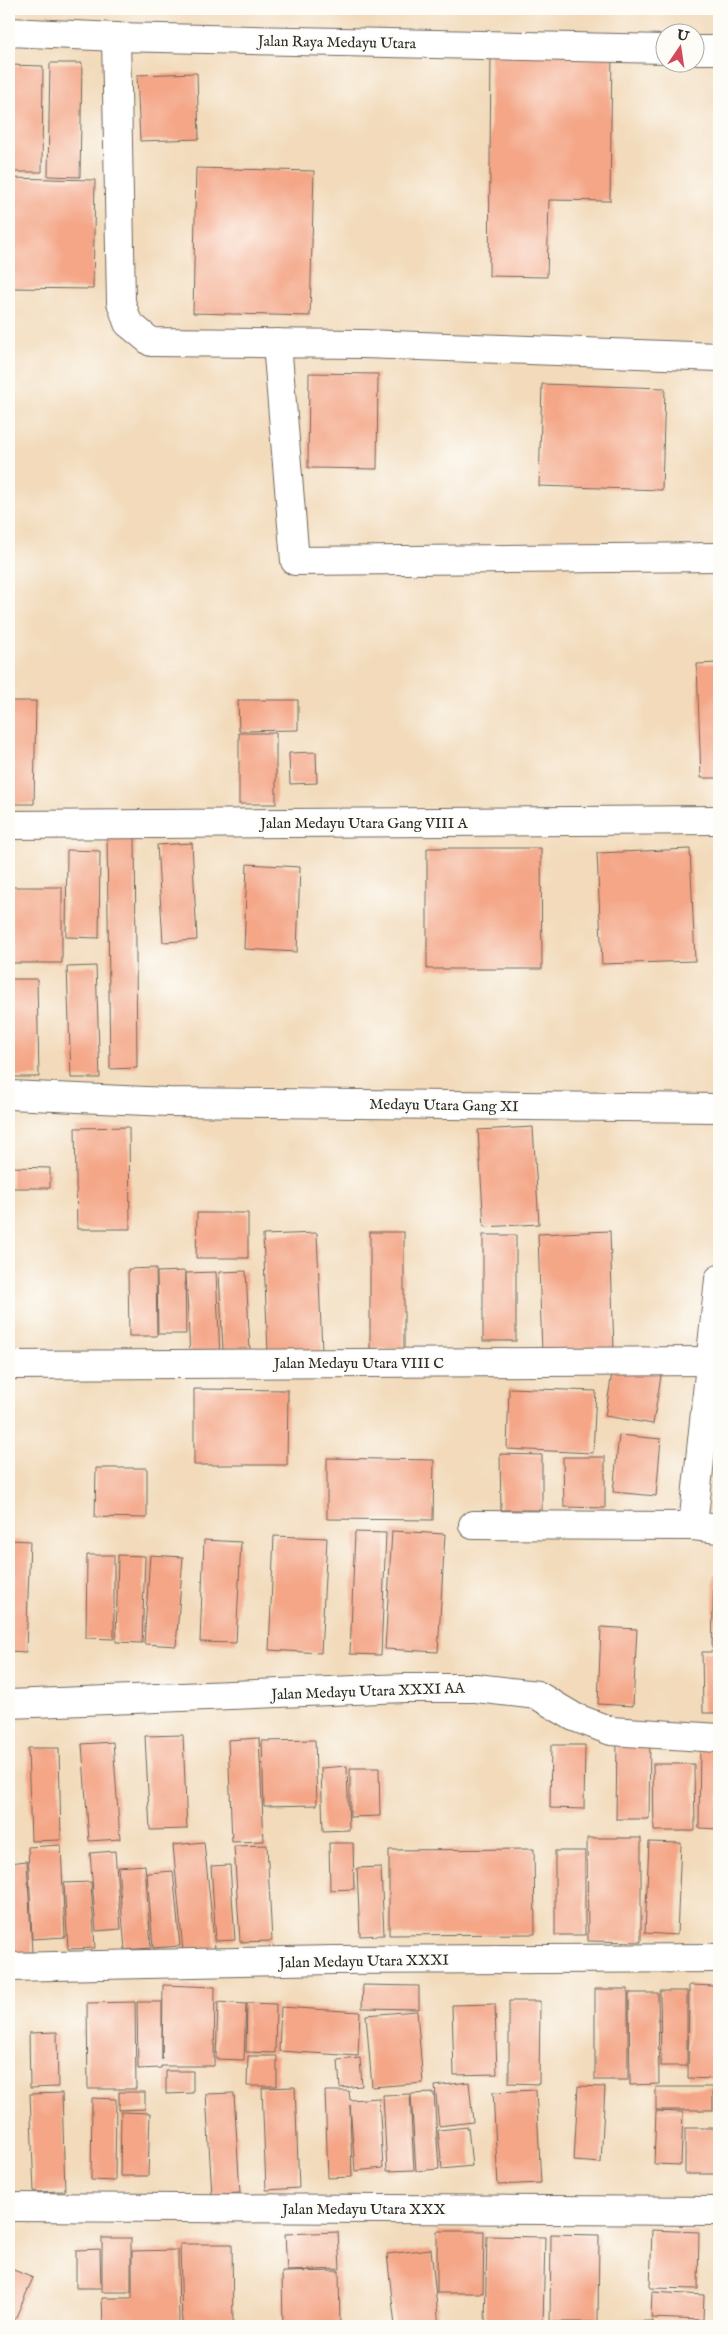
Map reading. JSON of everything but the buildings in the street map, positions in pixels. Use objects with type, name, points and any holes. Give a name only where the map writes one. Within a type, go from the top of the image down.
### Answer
[{"type":"street","name":"Jalan Raya Medayu Utara","points":[[9,32],[116,37],[656,49]]},
{"type":"street","points":[[116,37],[121,302],[128,323],[151,342],[364,344],[719,357]]},
{"type":"street","points":[[706,50],[719,50]]},
{"type":"street","points":[[276,343],[295,561],[719,558]]},
{"type":"street","name":"Jalan Medayu Utara Gang VIII A","points":[[9,825],[719,820]]},
{"type":"street","name":"Medayu Utara Gang XI","points":[[9,1095],[169,1102],[719,1108]]},
{"type":"street","points":[[473,1525],[706,1528],[709,1361],[719,1279]]},
{"type":"street","name":"Jalan Medayu Utara VIII C","points":[[9,1365],[709,1361]]},
{"type":"street","name":"Jalan Medayu Utara XXXI AA","points":[[9,1704],[405,1688],[476,1688],[537,1696],[574,1717],[611,1731],[719,1738]]},
{"type":"street","name":"Jalan Medayu Utara XXXI","points":[[9,1967],[344,1960],[719,1958]]},
{"type":"street","name":"Jalan Medayu Utara XXX","points":[[9,2207],[719,2211]]}]
